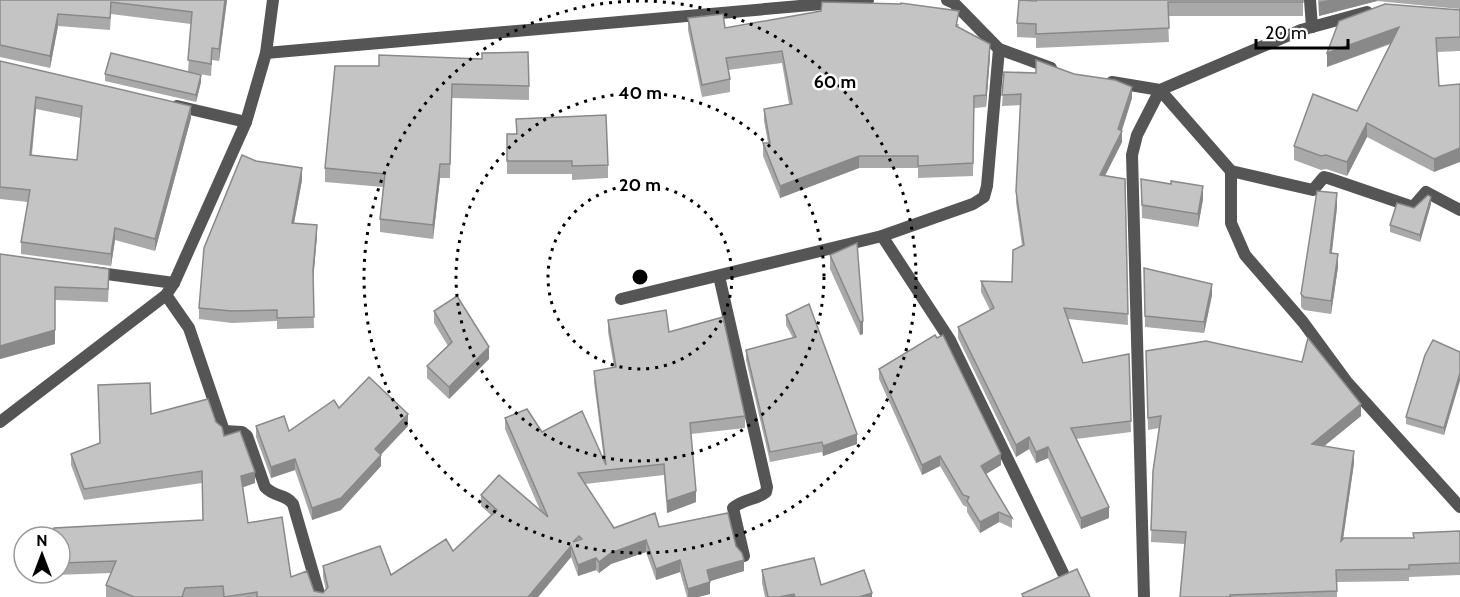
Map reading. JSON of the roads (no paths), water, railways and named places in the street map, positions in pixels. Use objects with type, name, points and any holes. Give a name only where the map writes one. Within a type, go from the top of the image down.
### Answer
[{"type":"street","points":[[0,422],[166,296],[174,283],[246,122],[266,53],[273,0]]},
{"type":"street","points":[[266,53],[868,0]]},
{"type":"street","points":[[947,0],[954,3],[999,49],[1066,73]]},
{"type":"street","points":[[1310,0],[1312,27]]},
{"type":"street","points":[[1101,81],[1160,90],[1301,30],[1377,9]]},
{"type":"street","points":[[621,299],[882,236],[973,204],[984,197],[987,186],[999,49]]},
{"type":"street","points":[[1160,90],[1231,171],[1313,190],[1324,177],[1413,207],[1426,192],[1460,210]]},
{"type":"street","points":[[1144,597],[1132,154],[1137,135],[1160,90]]},
{"type":"street","points":[[168,104],[246,122]]},
{"type":"street","points":[[1231,171],[1232,223],[1245,255],[1303,322],[1347,382],[1460,507]]},
{"type":"street","points":[[882,236],[950,340],[1063,573]]},
{"type":"street","points":[[81,270],[174,283]]},
{"type":"street","points":[[719,276],[767,486],[766,492],[762,495],[737,504],[733,508],[744,556]]},
{"type":"street","points":[[166,296],[189,328],[224,431],[242,432],[247,436],[265,487],[270,494],[289,499],[293,504],[320,597]]}]
